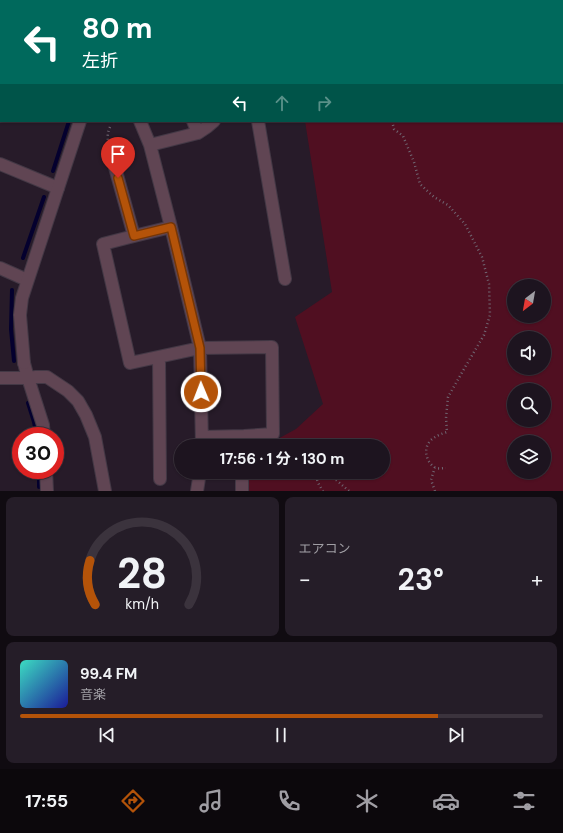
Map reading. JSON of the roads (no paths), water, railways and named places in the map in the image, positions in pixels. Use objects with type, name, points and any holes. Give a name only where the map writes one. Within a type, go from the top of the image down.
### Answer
[{"type":"street","points":[[43,427],[24,363],[20,315],[22,298],[80,122]]},
{"type":"street","points":[[140,122],[150,145],[200,348],[202,439]]},
{"type":"street","points":[[193,122],[198,133]]},
{"type":"street","points":[[150,145],[198,133],[213,122]]},
{"type":"street","points":[[258,122],[285,279]]},
{"type":"street","points":[[0,164],[58,188]]},
{"type":"street","points":[[114,164],[134,236]]},
{"type":"street","points":[[171,227],[103,244],[130,363],[200,348],[272,347],[273,434],[252,439]]},
{"type":"street","points":[[0,268],[27,280]]},
{"type":"street","points":[[159,357],[160,479]]},
{"type":"street","points":[[0,378],[47,377],[68,391],[78,401],[86,415],[95,437],[105,491]]},
{"type":"street","points":[[46,479],[47,491]]},
{"type":"street","points":[[197,491],[199,479]]},
{"type":"street","points":[[242,479],[242,491]]},
{"type":"waterway","points":[[53,171],[69,122]]},
{"type":"waterway","points":[[23,258],[44,197]]},
{"type":"waterway","points":[[12,290],[11,329],[14,361]]},
{"type":"waterway","points":[[28,403],[35,427]]},
{"type":"waterway","points":[[39,479],[39,487]]}]
